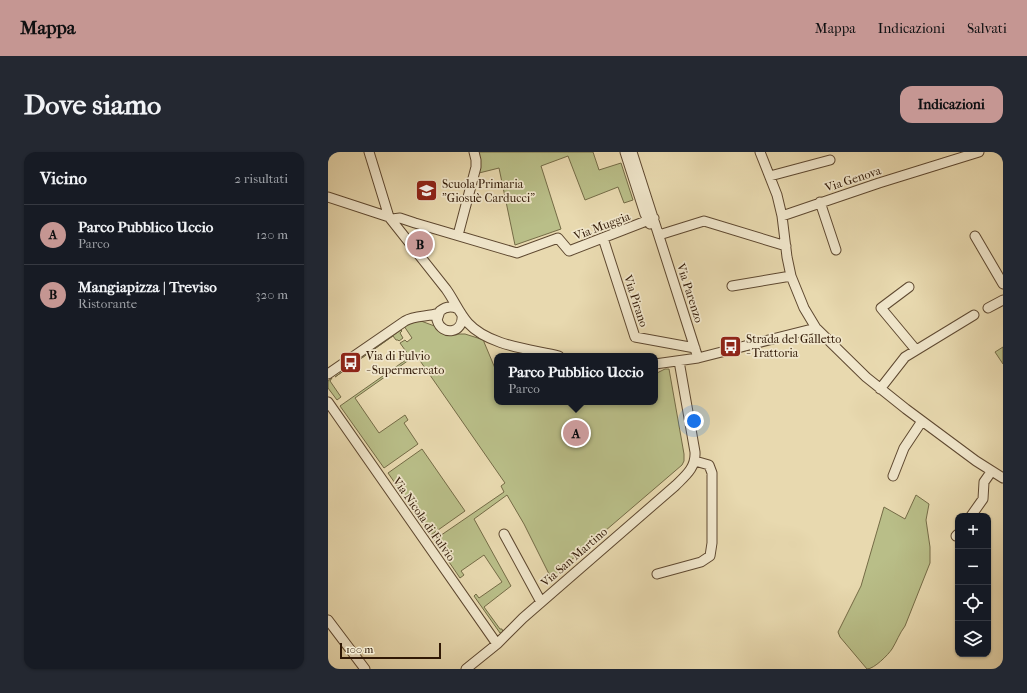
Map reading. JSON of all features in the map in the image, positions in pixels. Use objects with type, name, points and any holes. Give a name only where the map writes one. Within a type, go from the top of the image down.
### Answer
[{"type":"street","points":[[369,152],[390,218],[442,284],[460,312],[473,328],[488,337]]},
{"type":"street","points":[[328,197],[390,218],[400,218],[458,235],[476,167],[474,152]]},
{"type":"street","points":[[625,152],[651,219]]},
{"type":"street","points":[[632,152],[651,219]]},
{"type":"street","points":[[760,152],[777,195],[782,216],[791,276],[804,308],[816,328],[861,372],[880,388],[991,472],[1003,478]]},
{"type":"street","name":"Via Genova","points":[[782,216],[820,202],[979,152]]},
{"type":"street","points":[[770,176],[830,160]]},
{"type":"street","points":[[820,202],[836,250]]},
{"type":"street","name":"Via Muggia","points":[[458,235],[517,253],[558,238],[569,251],[651,219]]},
{"type":"street","name":"Via Parenzo","points":[[651,219],[659,235],[698,358]]},
{"type":"street","points":[[659,235],[704,220],[786,246]]},
{"type":"street","points":[[399,229],[407,224],[415,223]]},
{"type":"street","points":[[975,236],[1003,284]]},
{"type":"street","name":"Via Pirano","points":[[603,238],[635,337],[695,348]]},
{"type":"street","points":[[732,286],[791,276]]},
{"type":"street","points":[[440,327],[437,320],[446,296],[442,284]]},
{"type":"street","points":[[909,287],[881,308],[916,350]]},
{"type":"street","points":[[988,308],[1003,300]]},
{"type":"street","points":[[328,374],[405,321],[412,318],[440,311],[450,306],[460,312],[462,322],[455,330]]},
{"type":"street","points":[[880,388],[899,363],[905,358],[974,315]]},
{"type":"street","points":[[419,317],[433,322],[447,331],[455,330],[471,332],[507,344],[546,353]]},
{"type":"street","points":[[658,364],[698,358],[816,328]]},
{"type":"street","points":[[658,574],[701,562],[710,556],[712,543],[712,473],[709,465],[695,461],[694,447],[679,361]]},
{"type":"street","name":"Via Nicola di Fulvio","points":[[329,405],[497,644]]},
{"type":"street","points":[[893,476],[904,448],[922,421]]},
{"type":"street","name":"Via San Martino","points":[[466,669],[497,644],[522,618],[675,486],[690,471],[695,461]]},
{"type":"street","points":[[973,513],[983,499],[984,482],[991,472]]},
{"type":"street","points":[[504,534],[541,602]]},
{"type":"street","points":[[328,620],[365,669]]},
{"type":"green space","points":[[476,152],[593,152],[599,170],[621,163],[633,200],[624,203],[618,187],[585,200],[568,156],[541,166],[561,229],[515,245],[499,168],[479,173]]},
{"type":"green space","points":[[421,321],[456,334],[465,334],[484,340],[494,366],[494,405],[658,405],[658,372],[665,369],[669,369],[684,454],[684,461],[682,465],[570,561],[569,566],[552,580],[524,524],[507,495],[474,519],[511,586],[484,607],[500,629],[502,629],[503,632],[500,633],[474,596],[476,594],[479,598],[502,582],[484,555],[461,571],[464,575],[460,578],[434,540],[504,492],[501,486],[505,483],[416,355],[355,398],[379,433],[405,415],[408,420],[404,423],[418,444],[384,468],[340,406],[410,357],[400,343],[405,340],[407,342],[412,338],[404,326],[410,322]]},
{"type":"green space","points":[[401,330],[402,331],[400,333],[403,338],[399,341],[393,336],[335,377]]},
{"type":"green space","points":[[1003,347],[1003,364],[995,352]]},
{"type":"green space","points":[[332,378],[330,381],[341,397],[337,400],[328,388],[328,381]]},
{"type":"green space","points":[[422,449],[465,511],[431,535],[388,473]]},
{"type":"green space","points":[[916,495],[929,504],[926,520],[930,547],[930,563],[905,626],[892,649],[877,664],[867,669],[840,637],[838,632],[861,586],[884,507],[905,519]]},
{"type":"place","name":"Scuola Primaria \"Giosuè Carducci\"","points":[[426,191]]},
{"type":"place","name":"Mangiapizza | Treviso","points":[[420,244]]},
{"type":"place","name":"Strada del Galletto - Trattoria","points":[[730,346]]},
{"type":"place","name":"Via di Fulvio - Supermercato","points":[[351,363]]},
{"type":"place","name":"Parco Pubblico Uccio","points":[[576,433]]}]
